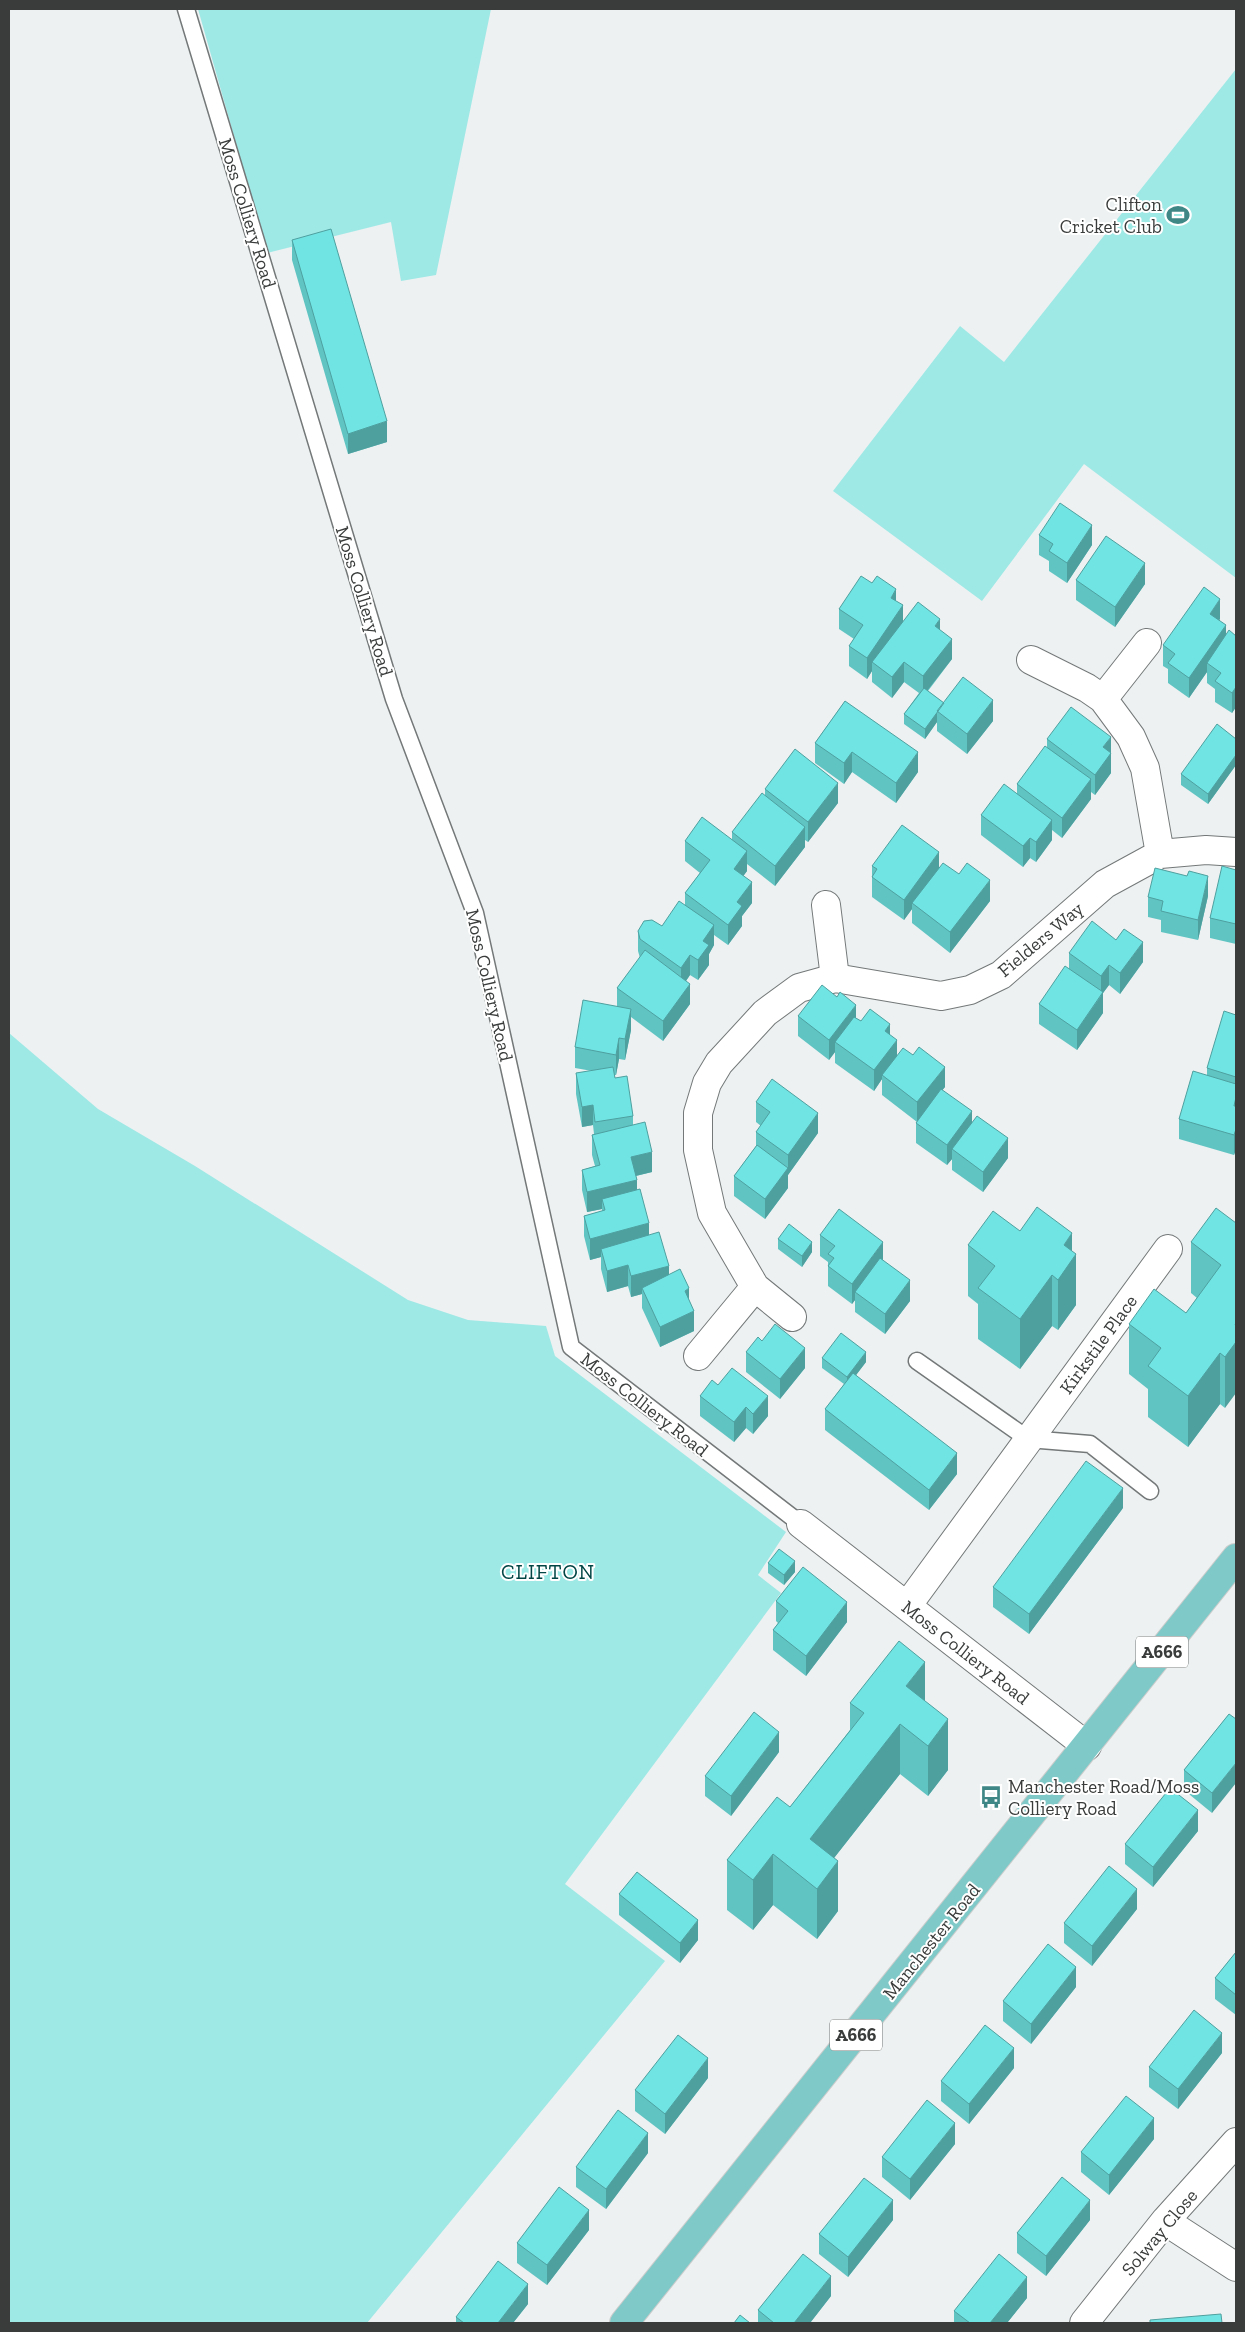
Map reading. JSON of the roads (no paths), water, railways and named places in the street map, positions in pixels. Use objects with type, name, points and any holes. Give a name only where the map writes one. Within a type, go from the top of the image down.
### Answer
[{"type":"main road","name":"Manchester Road","points":[[624,2323],[1234,1564]]},
{"type":"street","points":[[1103,699],[1147,643]]},
{"type":"street","points":[[1031,660],[1087,688],[1103,699],[1131,737],[1145,768],[1160,854]]},
{"type":"street","name":"Fielders Way","points":[[792,1317],[755,1287],[712,1213],[698,1150],[698,1113],[707,1083],[719,1063],[765,1013],[799,988],[835,978],[941,996],[970,990],[1001,974],[1105,884],[1160,854],[1206,850],[1236,852]]},
{"type":"street","points":[[826,904],[835,978]]},
{"type":"street","name":"Kirkstile Place","points":[[907,1606],[1168,1249]]},
{"type":"street","points":[[698,1356],[755,1287]]},
{"type":"street","name":"Moss Colliery Road","points":[[801,1524],[1087,1746]]},
{"type":"street","name":"Solway Close","points":[[1084,2323],[1165,2221],[1236,2142]]},
{"type":"street","points":[[1165,2221],[1236,2268]]},
{"type":"lane","name":"Moss Colliery Road","points":[[186,9],[394,699],[475,912],[571,1347],[801,1524]]},
{"type":"lane","points":[[917,1361],[1028,1439],[1090,1444],[1150,1491]]},
{"type":"place","name":"Clifton Cricket Club","points":[[1178,215]]},
{"type":"place","name":"Manchester Road/Moss Colliery Road","points":[[991,1797]]},
{"type":"district","name":"CLIFTON","points":[[548,1572]]}]
